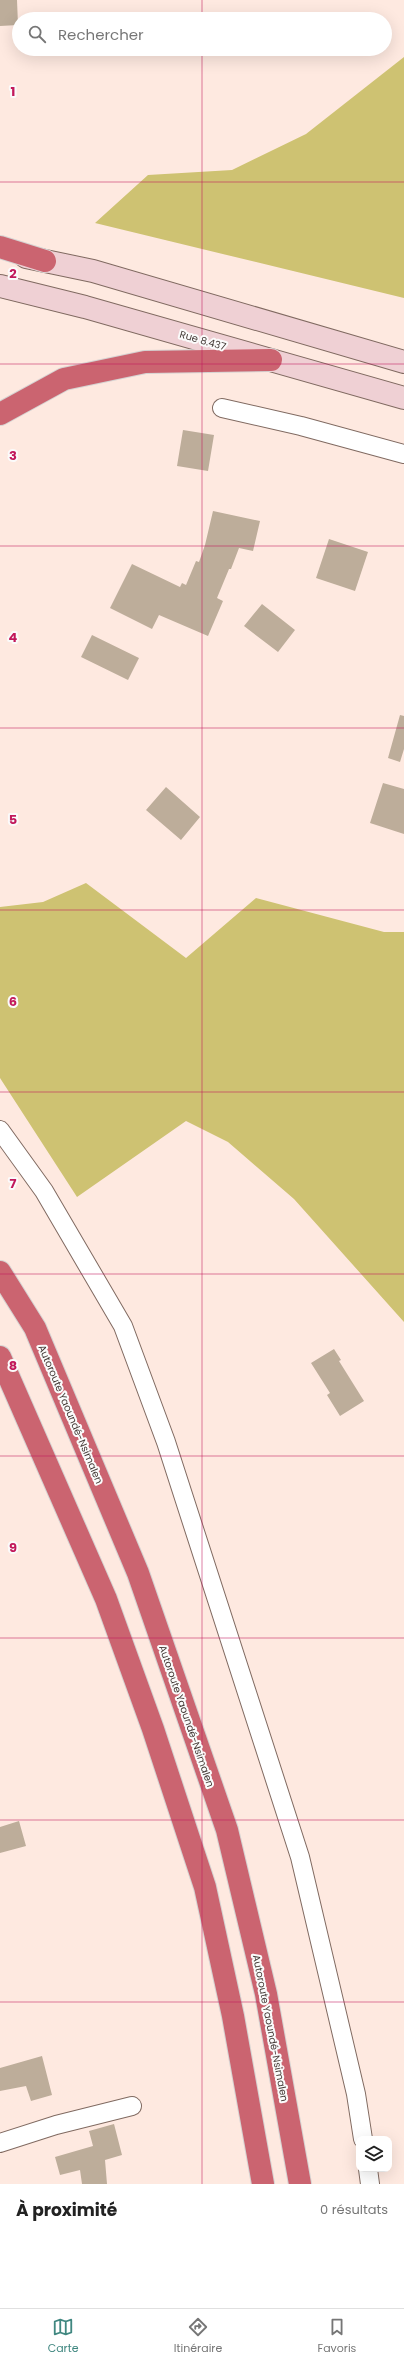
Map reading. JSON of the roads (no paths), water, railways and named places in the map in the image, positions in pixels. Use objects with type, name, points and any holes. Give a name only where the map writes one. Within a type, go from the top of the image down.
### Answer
[{"type":"highway","points":[[0,247],[45,261]]},
{"type":"highway","points":[[0,414],[64,379],[145,362],[271,360]]},
{"type":"highway","name":"Autoroute Yaoundé-Nsimalen","points":[[0,1272],[35,1328],[138,1573],[227,1830],[266,1994],[300,2184]]},
{"type":"highway","points":[[0,1357],[106,1599],[153,1729],[204,1887],[233,2016],[263,2184]]},
{"type":"main road","points":[[0,253],[93,271],[404,362]]},
{"type":"main road","name":"Rue 8.437","points":[[0,286],[85,307],[404,398]]},
{"type":"main road","points":[[0,300],[85,307]]},
{"type":"street","points":[[222,408],[301,426],[404,454]]},
{"type":"street","points":[[0,1130],[44,1191],[123,1326],[166,1442],[300,1856],[356,2094],[363,2136]]},
{"type":"street","points":[[0,2143],[56,2125],[132,2106]]},
{"type":"street","points":[[368,2172],[370,2184]]}]
